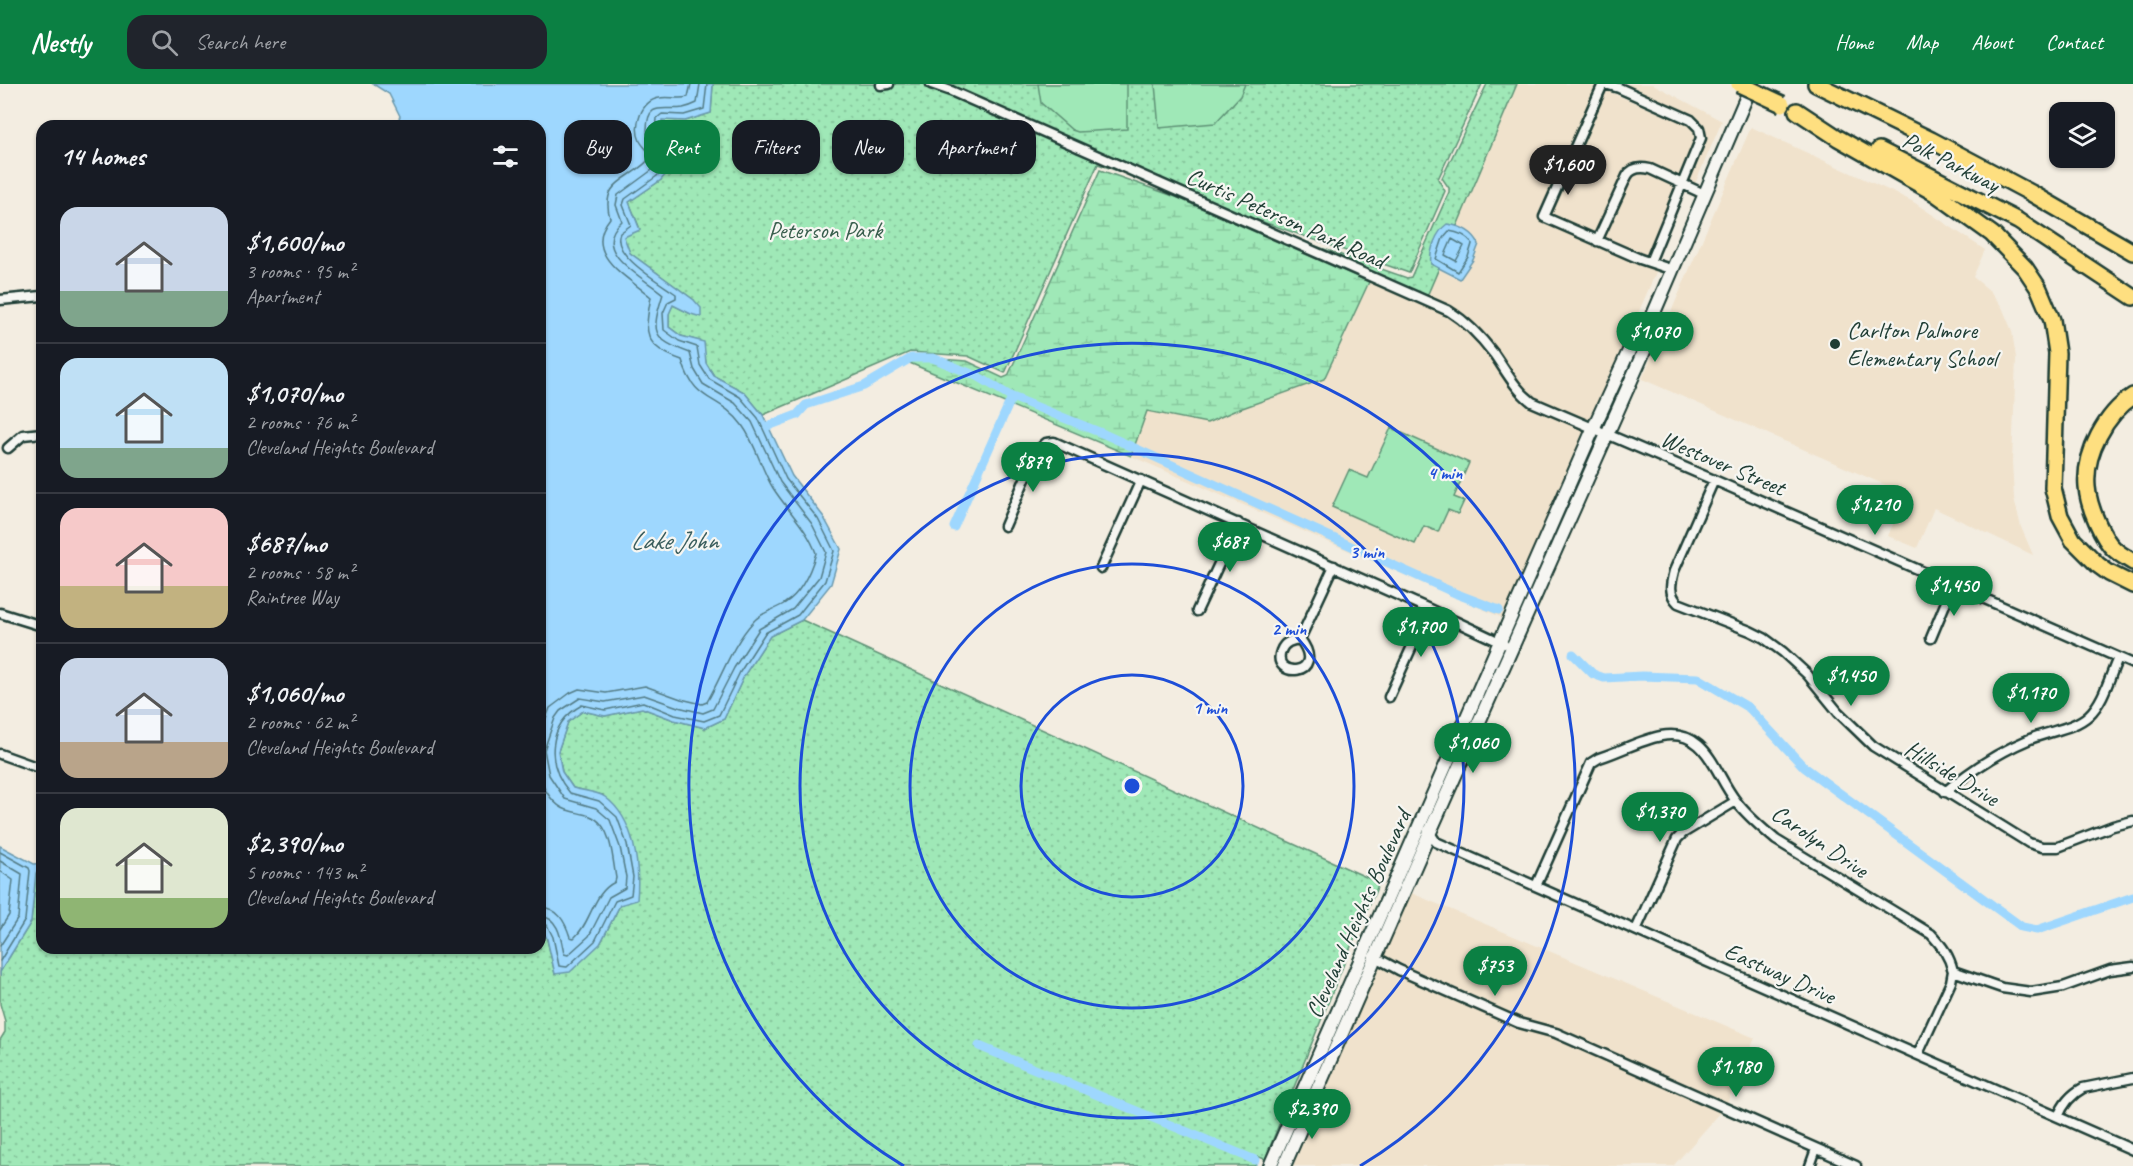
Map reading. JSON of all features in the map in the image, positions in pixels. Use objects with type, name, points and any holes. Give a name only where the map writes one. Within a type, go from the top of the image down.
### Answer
[{"type":"highway","name":"Polk Parkway","points":[[1739,84],[1938,179],[2018,221],[2133,297]]},
{"type":"highway","name":"Polk Parkway","points":[[1816,84],[1931,140],[2031,193],[2133,252]]},
{"type":"highway","points":[[1797,111],[1935,193],[1992,234],[2025,268],[2039,289],[2052,320],[2057,353],[2054,488],[2060,516],[2073,540],[2098,565],[2133,585]]},
{"type":"highway","points":[[2133,396],[2116,409],[2103,427],[2088,464],[2087,486],[2091,508],[2102,532],[2114,549],[2133,562]]},
{"type":"street","name":"Curtis Peterson Park Road","points":[[931,84],[1449,312],[1465,321],[1493,352],[1522,395],[1532,402],[1594,428]]},
{"type":"street","points":[[1650,262],[1701,138],[1699,128],[1691,120],[1619,88],[1604,84],[1544,218],[1597,242],[1650,262],[1673,270]]},
{"type":"street","name":"Cleveland Heights Boulevard","points":[[1279,1163],[1366,948],[1422,819],[1607,434],[1645,349],[1650,322],[1752,84]]},
{"type":"street","points":[[1597,242],[1630,171],[1641,167],[1650,169],[1704,194]]},
{"type":"street","points":[[0,300],[36,297]]},
{"type":"street","name":"Cleveland Heights Boulevard","points":[[1306,1100],[1375,958],[1430,832],[1594,428],[1633,342],[1650,322]]},
{"type":"street","name":"Westover Street","points":[[1594,428],[2133,664]]},
{"type":"street","points":[[8,448],[23,435],[36,434]]},
{"type":"street","points":[[1005,526],[1039,449],[1054,442],[1506,645]]},
{"type":"street","points":[[1101,568],[1142,480]]},
{"type":"street","name":"Hillside Drive","points":[[1714,480],[1674,572],[1670,585],[1674,600],[1684,607],[1750,631],[1773,645],[1807,674],[1861,736],[1884,754],[2029,843],[2042,847],[2058,847],[2113,826],[2133,821]]},
{"type":"street","points":[[1197,611],[1238,523]]},
{"type":"street","points":[[1300,639],[1334,566]]},
{"type":"street","points":[[1930,638],[1953,585]]},
{"type":"street","points":[[1389,696],[1429,609]]},
{"type":"street","points":[[0,613],[36,624]]},
{"type":"street","points":[[1945,792],[1999,753],[2032,738],[2079,722],[2089,715],[2100,698],[2118,658]]},
{"type":"street","name":"Carolyn Drive","points":[[1536,886],[1591,763],[1599,758],[1662,736],[1678,736],[1691,740],[1713,760],[1736,801],[1776,840],[1931,934],[1950,958],[1953,971]]},
{"type":"street","points":[[0,754],[36,767]]},
{"type":"street","points":[[1636,930],[1677,839],[1690,828],[1736,801]]},
{"type":"street","name":"Eastway Drive","points":[[1422,819],[1436,842],[2133,1150]]},
{"type":"street","points":[[1366,948],[1375,958],[1519,1023],[1556,1033],[1856,1166]]},
{"type":"street","points":[[1918,1054],[1951,982],[1953,971],[2001,988],[2031,992],[2063,987],[2110,970],[2133,967]]},
{"type":"street","points":[[2058,1117],[2067,1100],[2083,1088],[2133,1078]]},
{"type":"street","points":[[1810,1166],[1816,1149]]},
{"type":"shaded area","points":[[1517,84],[1597,84],[1539,216],[1542,222],[1637,264],[1657,270],[1591,421],[1535,398],[1520,386],[1496,349],[1469,318],[1427,296],[1439,268],[1454,278],[1473,260],[1479,244],[1475,236],[1457,226]]},
{"type":"shaded area","points":[[1622,84],[1653,84],[1722,121],[1695,184],[1688,180],[1705,139],[1703,123],[1693,115]]},
{"type":"shaded area","points":[[1605,90],[1688,125],[1695,131],[1696,137],[1679,176],[1651,164],[1640,162],[1626,169],[1595,235],[1550,215]]},
{"type":"shaded area","name":"Carlton Palmore Elementary School","points":[[1751,127],[1912,201],[1985,250],[1973,277],[1990,291],[2002,307],[2012,331],[2016,358],[2012,462],[2014,498],[2021,527],[2033,555],[1934,508],[1917,548],[1888,536],[1906,494],[1642,379]]},
{"type":"shaded area","points":[[1649,174],[1676,187],[1648,256],[1604,239],[1633,175]]},
{"type":"shaded area","points":[[1369,282],[1446,316],[1462,326],[1489,356],[1519,399],[1529,407],[1587,431],[1505,619],[1131,456],[1147,411],[1207,423],[1324,379]]},
{"type":"shaded area","points":[[1409,892],[1755,1038],[1727,1103],[1559,1028],[1521,1017],[1382,955]]},
{"type":"shaded area","points":[[1377,965],[1517,1027],[1554,1038],[1721,1112],[1673,1166],[1289,1166]]},
{"type":"green space","name":"Peterson Park","points":[[713,84],[1482,84],[1438,179],[1445,191],[1409,273],[1098,164],[1005,373],[968,356],[910,352],[763,415],[744,392],[714,376],[706,363],[703,342],[681,336],[669,327],[669,313],[673,305],[691,314],[694,300],[630,253],[623,237],[640,229],[629,202],[661,180],[663,174],[720,174],[720,120],[688,120],[711,113]]},
{"type":"green space","points":[[1038,84],[1127,84],[1127,129],[1078,132],[1072,130],[1041,103]]},
{"type":"green space","points":[[1155,84],[1245,84],[1240,96],[1215,123],[1159,128]]},
{"type":"green space","points":[[1487,84],[1517,84],[1457,226],[1447,225],[1435,243],[1431,253],[1431,264],[1439,268],[1427,296],[1307,243],[1407,278],[1411,277],[1449,192],[1442,178]]},
{"type":"green space","points":[[1100,170],[1176,197],[1369,282],[1324,379],[1207,423],[1147,411],[1131,456],[904,360],[911,357],[967,361],[1003,378],[1008,376]]},
{"type":"green space","points":[[1391,428],[1469,463],[1454,497],[1464,501],[1458,514],[1448,510],[1438,532],[1424,526],[1415,544],[1332,507],[1349,470],[1368,478]]},
{"type":"green space","points":[[802,620],[1379,883],[1265,1159],[1259,1157],[1255,1166],[0,1166],[0,1040],[5,1032],[5,1021],[0,1004],[0,972],[31,922],[36,873],[36,954],[546,954],[546,937],[555,974],[600,944],[620,905],[603,795],[573,788],[562,772],[558,751],[568,722],[583,711],[605,716],[642,708],[705,728],[724,719],[745,674],[770,636]]},
{"type":"water","name":"Lake John","points":[[373,84],[713,84],[711,113],[688,120],[644,120],[644,174],[666,174],[629,202],[640,230],[624,237],[630,253],[694,300],[701,308],[701,317],[673,305],[669,314],[669,327],[681,336],[704,342],[706,363],[714,376],[744,392],[763,415],[792,476],[823,516],[841,549],[831,584],[802,620],[770,636],[745,674],[724,719],[705,728],[642,708],[605,716],[583,711],[568,722],[558,751],[562,772],[573,788],[602,795],[615,806],[623,817],[633,844],[638,886],[637,900],[620,905],[600,944],[570,972],[555,974],[546,937],[546,120],[398,120],[400,116],[389,94]]},
{"type":"water","points":[[1447,224],[1466,230],[1479,244],[1473,260],[1460,279],[1431,264],[1434,242]]},
{"type":"water","points":[[0,846],[36,864],[36,873],[31,922],[0,972]]},
{"type":"waterway","points":[[768,426],[797,415],[806,405],[864,386],[911,358],[933,358],[979,377],[1012,397],[1104,434],[1457,594],[1499,610]]},
{"type":"waterway","points":[[954,527],[1012,397]]},
{"type":"waterway","points":[[1573,654],[1593,674],[1604,678],[1642,676],[1698,678],[1749,708],[1804,767],[2022,927],[2037,930],[2133,897]]},
{"type":"waterway","points":[[979,1046],[1255,1160]]},
{"type":"place","name":"Carlton Palmore Elementary School","points":[[1835,344]]}]
